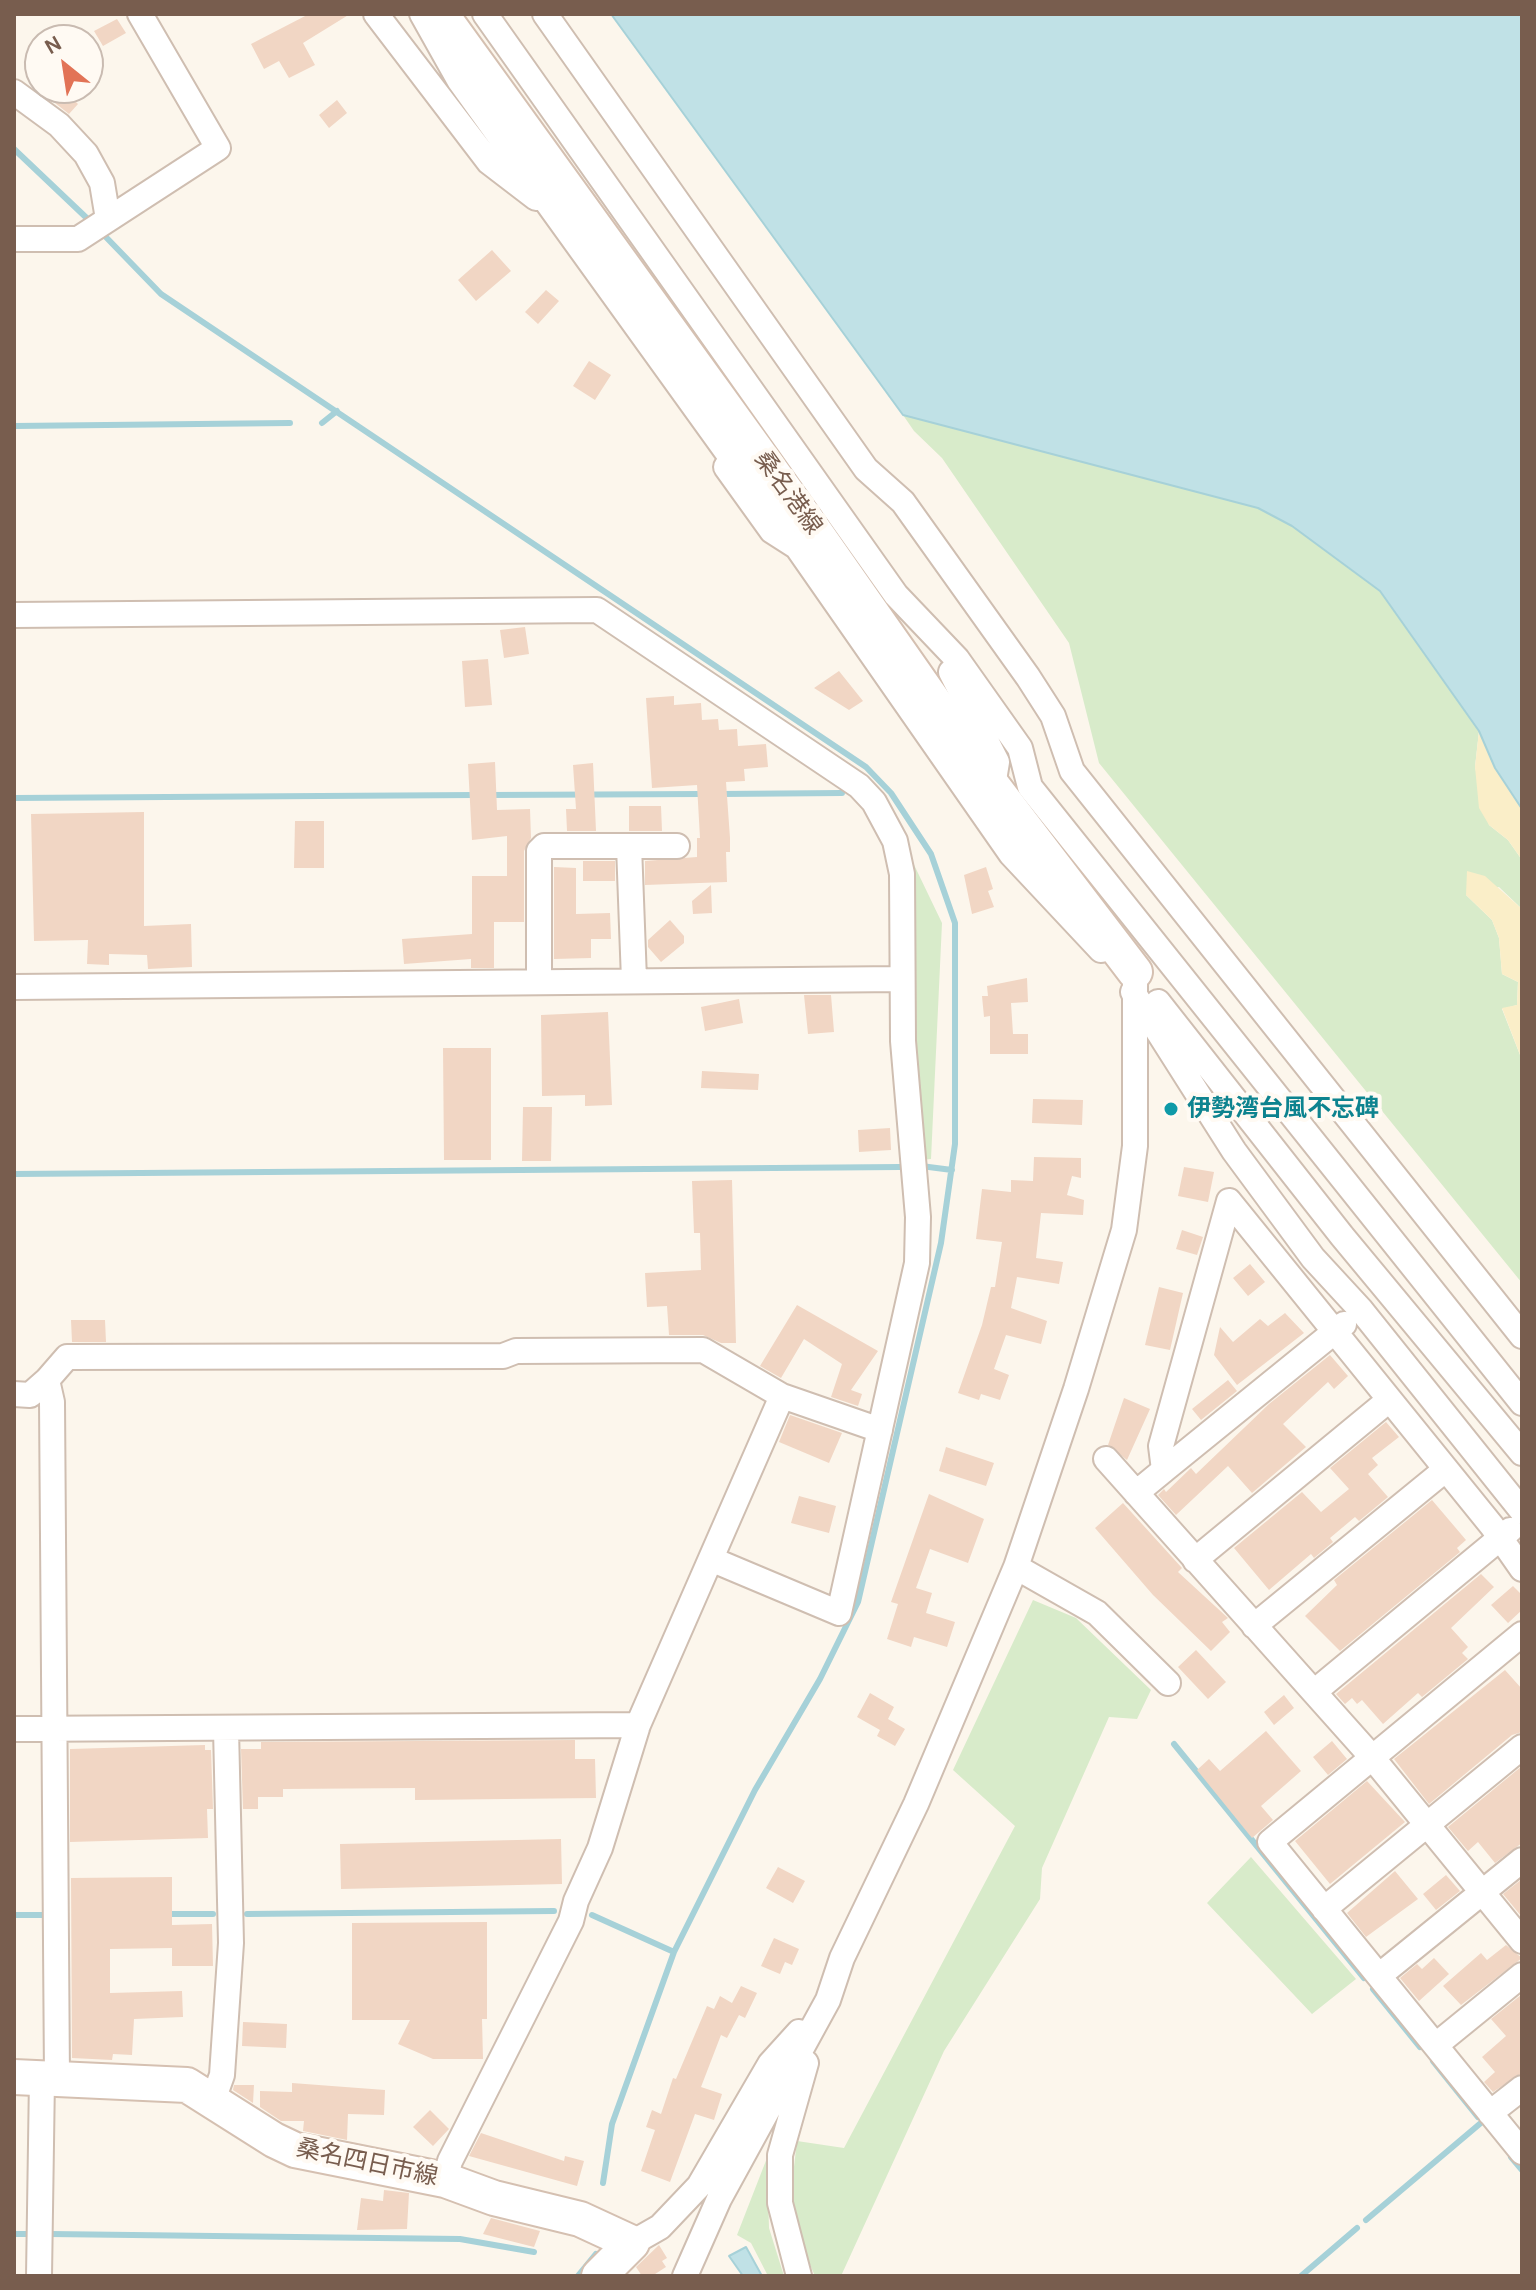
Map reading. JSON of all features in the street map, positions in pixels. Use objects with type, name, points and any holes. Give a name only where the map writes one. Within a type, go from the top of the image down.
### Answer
[{"type":"main road","name":"桑名港線","points":[[441,14],[811,526],[1134,981]]},
{"type":"main road","name":"桑名四日市線","points":[[37,2078],[187,2085],[212,2103],[295,2150],[445,2180],[494,2198],[580,2219],[624,2238]]},
{"type":"main road","points":[[599,2276],[624,2238]]},
{"type":"street","points":[[14,239],[78,239],[218,148],[140,14]]},
{"type":"street","points":[[376,14],[489,162],[559,216]]},
{"type":"street","points":[[422,14],[459,80],[732,459],[785,515],[811,526]]},
{"type":"street","points":[[485,14],[896,595],[934,639],[957,659],[1020,748],[1030,787],[1522,1403]]},
{"type":"street","points":[[545,14],[866,469],[903,502],[1028,677],[1053,716],[1072,771],[1522,1336]]},
{"type":"street","points":[[14,92],[59,125],[86,154],[102,183],[100,225]]},
{"type":"street","points":[[732,459],[726,467],[772,531],[797,547],[1011,854],[1134,981],[1522,1453]]},
{"type":"street","points":[[14,615],[597,610],[859,786],[874,802],[895,841],[902,874],[903,1041],[918,1217],[917,1263],[839,1613],[713,1560]]},
{"type":"street","points":[[934,639],[997,762],[993,786]]},
{"type":"street","points":[[539,981],[539,851],[544,846],[677,846]]},
{"type":"street","points":[[629,846],[634,980]]},
{"type":"street","points":[[14,987],[902,979]]},
{"type":"street","points":[[1134,981],[1234,1151],[1313,1258],[1361,1310],[1522,1511]]},
{"type":"street","points":[[799,2276],[780,2203],[780,2155],[795,2097],[842,1958],[916,1804],[1016,1567],[1081,1375],[1124,1230],[1135,1146],[1134,981]]},
{"type":"street","points":[[1164,1470],[1161,1446],[1229,1201],[1522,1569]]},
{"type":"street","points":[[1136,1493],[1361,1310]]},
{"type":"street","points":[[14,1394],[30,1395],[67,1357],[503,1356],[516,1351],[703,1350],[782,1396],[880,1430]]},
{"type":"street","points":[[39,2276],[37,2078],[54,1729],[52,1402],[47,1380]]},
{"type":"street","points":[[445,2180],[450,2161],[571,1921],[576,1901],[600,1848],[638,1725],[713,1560],[782,1396]]},
{"type":"street","points":[[1195,1560],[1389,1400]]},
{"type":"street","points":[[1106,1459],[1371,1756],[1522,1941]]},
{"type":"street","points":[[1254,1626],[1445,1470]]},
{"type":"street","points":[[1314,1692],[1522,1520]]},
{"type":"street","points":[[1016,1567],[1097,1613],[1168,1683]]},
{"type":"street","points":[[1522,1634],[1270,1842],[1522,2152]]},
{"type":"street","points":[[14,1729],[638,1725]]},
{"type":"street","points":[[212,2103],[222,2075],[231,1943],[226,1729]]},
{"type":"street","points":[[1324,1909],[1522,1747]]},
{"type":"street","points":[[1380,1975],[1522,1860]]},
{"type":"street","points":[[1436,2045],[1522,1975]]},
{"type":"street","points":[[624,2238],[660,2227],[699,2186],[770,2064],[828,2000]]},
{"type":"street","points":[[685,2276],[719,2199],[828,2000]]},
{"type":"street","points":[[1490,2113],[1522,2088]]},
{"type":"green space","points":[[903,415],[1258,508],[1292,526],[1380,591],[1479,731],[1475,767],[1489,825],[1508,840],[1522,860],[1522,909],[1499,887],[1466,895],[1492,920],[1499,938],[1502,974],[1518,982],[1517,1005],[1502,1009],[1522,1060],[1522,1283],[1099,763],[1069,643],[942,458],[914,431]]},
{"type":"green space","points":[[905,846],[942,923],[931,1159],[920,1160],[912,994],[916,958]]},
{"type":"green space","points":[[1033,1600],[1076,1618],[1151,1690],[1137,1719],[1109,1717],[1042,1868],[1040,1899],[944,2051],[841,2276],[815,2276],[799,2240],[790,2201],[797,2141],[844,2148],[1015,1826],[953,1770]]},
{"type":"green space","points":[[1251,1857],[1356,1979],[1312,2014],[1207,1903]]},
{"type":"green space","points":[[767,2158],[769,2228],[784,2276],[768,2276],[751,2243],[737,2235]]},
{"type":"sand","points":[[1479,731],[1495,768],[1522,809],[1522,860],[1508,840],[1489,825],[1479,808],[1475,767]]},
{"type":"sand","points":[[1467,871],[1485,876],[1522,909],[1522,1060],[1502,1008],[1517,1005],[1518,982],[1502,974],[1499,938],[1492,920],[1466,895]]},
{"type":"water","points":[[611,14],[1522,14],[1522,809],[1495,768],[1479,731],[1380,591],[1292,526],[1258,508],[903,415]]},
{"type":"water","points":[[746,2247],[762,2276],[743,2276],[729,2256]]},
{"type":"building","points":[[309,14],[350,14],[303,43],[315,65],[289,78],[279,61],[264,69],[251,44]]},
{"type":"building","points":[[117,19],[126,33],[104,45],[104,26]]},
{"type":"building","points":[[337,100],[347,113],[329,128],[319,115]]},
{"type":"building","points":[[56,104],[78,104],[69,114]]},
{"type":"building","points":[[492,250],[511,271],[476,301],[458,280]]},
{"type":"building","points":[[546,290],[559,301],[538,324],[525,312]]},
{"type":"building","points":[[589,361],[611,375],[595,400],[573,386]]},
{"type":"building","points":[[525,627],[529,654],[504,658],[500,630]]},
{"type":"building","points":[[488,659],[492,705],[465,707],[462,661]]},
{"type":"building","points":[[839,671],[863,701],[849,710],[814,688]]},
{"type":"building","points":[[674,696],[674,705],[701,703],[702,720],[718,719],[719,730],[737,729],[738,746],[766,744],[768,767],[744,769],[745,781],[726,782],[730,838],[730,852],[726,852],[727,882],[645,885],[645,861],[697,857],[697,838],[700,838],[697,785],[652,788],[646,698]]},
{"type":"building","points":[[495,762],[497,810],[530,809],[531,838],[524,851],[524,922],[494,922],[494,968],[471,968],[471,959],[404,964],[402,939],[472,934],[472,876],[507,876],[507,836],[472,840],[468,764]]},
{"type":"building","points":[[593,763],[596,831],[567,831],[566,809],[576,809],[573,765]]},
{"type":"building","points":[[629,806],[661,806],[662,831],[629,831]]},
{"type":"building","points":[[144,812],[144,926],[191,924],[192,967],[148,969],[147,955],[109,954],[109,965],[87,964],[88,940],[34,941],[31,814]]},
{"type":"building","points":[[295,821],[324,821],[324,868],[294,868]]},
{"type":"building","points":[[583,861],[615,861],[615,881],[583,881]]},
{"type":"building","points":[[554,867],[576,868],[576,914],[610,913],[611,939],[591,939],[591,958],[554,959]]},
{"type":"building","points":[[986,867],[993,889],[988,891],[994,907],[972,914],[964,875]]},
{"type":"building","points":[[711,885],[712,913],[693,914],[692,901]]},
{"type":"building","points":[[670,920],[684,936],[684,943],[661,962],[648,947],[648,940]]},
{"type":"building","points":[[1027,978],[1028,1002],[1011,1003],[1013,1034],[1028,1034],[1028,1054],[990,1054],[990,1016],[984,1017],[982,996],[988,996],[987,986]]},
{"type":"building","points":[[804,995],[831,995],[834,1032],[808,1034]]},
{"type":"building","points":[[739,999],[743,1023],[705,1031],[701,1007]]},
{"type":"building","points":[[608,1012],[612,1105],[585,1106],[585,1095],[542,1096],[541,1015]]},
{"type":"building","points":[[443,1048],[491,1048],[491,1160],[444,1160]]},
{"type":"building","points":[[702,1071],[759,1074],[758,1090],[701,1088]]},
{"type":"building","points":[[1033,1099],[1083,1100],[1082,1125],[1032,1123]]},
{"type":"building","points":[[523,1107],[552,1107],[551,1161],[522,1161]]},
{"type":"building","points":[[890,1128],[891,1150],[859,1152],[858,1130]]},
{"type":"building","points":[[1034,1157],[1081,1158],[1081,1178],[1072,1176],[1067,1195],[1084,1200],[1083,1215],[1041,1213],[1036,1258],[1063,1262],[1059,1284],[1017,1277],[1011,1308],[1047,1321],[1041,1344],[1006,1335],[994,1369],[1009,1375],[1000,1400],[981,1394],[979,1400],[958,1393],[982,1325],[991,1287],[995,1287],[1002,1242],[976,1239],[982,1189],[1011,1192],[1011,1180],[1033,1181]]},
{"type":"building","points":[[1184,1167],[1214,1172],[1208,1202],[1178,1196]]},
{"type":"building","points":[[732,1180],[736,1343],[721,1343],[703,1335],[669,1335],[667,1306],[647,1307],[645,1273],[701,1270],[700,1233],[694,1233],[692,1181]]},
{"type":"building","points":[[1182,1230],[1203,1237],[1197,1255],[1176,1249]]},
{"type":"building","points":[[1250,1264],[1265,1282],[1248,1296],[1233,1278]]},
{"type":"building","points":[[1159,1287],[1183,1293],[1170,1350],[1145,1345]]},
{"type":"building","points":[[797,1305],[878,1351],[851,1390],[862,1394],[858,1406],[831,1397],[842,1364],[804,1339],[781,1378],[760,1366]]},
{"type":"building","points":[[1285,1313],[1304,1333],[1237,1385],[1214,1355],[1220,1327],[1233,1342],[1260,1319],[1268,1326]]},
{"type":"building","points":[[71,1320],[105,1320],[106,1342],[72,1342]]},
{"type":"building","points":[[1330,1355],[1348,1376],[1334,1389],[1328,1382],[1283,1424],[1306,1447],[1252,1493],[1228,1466],[1176,1515],[1158,1495],[1164,1489],[1166,1492],[1191,1468],[1196,1474],[1269,1404]]},
{"type":"building","points":[[1228,1380],[1237,1391],[1201,1420],[1192,1409]]},
{"type":"building","points":[[1124,1398],[1150,1409],[1127,1460],[1108,1445]]},
{"type":"building","points":[[790,1415],[842,1433],[829,1463],[779,1442]]},
{"type":"building","points":[[1386,1422],[1399,1437],[1372,1458],[1378,1465],[1368,1474],[1388,1497],[1359,1521],[1355,1517],[1330,1538],[1333,1542],[1314,1558],[1311,1554],[1269,1590],[1234,1548],[1302,1492],[1321,1512],[1349,1489],[1330,1468]]},
{"type":"building","points":[[946,1447],[994,1463],[986,1486],[939,1471]]},
{"type":"building","points":[[929,1494],[984,1519],[968,1563],[930,1549],[916,1588],[932,1593],[926,1613],[955,1622],[947,1647],[914,1637],[911,1647],[887,1639],[898,1604],[891,1602]]},
{"type":"building","points":[[799,1496],[836,1506],[829,1533],[791,1523]]},
{"type":"building","points":[[1432,1500],[1466,1540],[1457,1548],[1460,1552],[1340,1651],[1305,1616],[1337,1585],[1334,1580]]},
{"type":"building","points":[[1123,1503],[1182,1568],[1178,1572],[1228,1618],[1222,1622],[1230,1632],[1211,1651],[1153,1595],[1095,1528]]},
{"type":"building","points":[[1481,1574],[1494,1587],[1451,1628],[1468,1647],[1462,1653],[1468,1659],[1422,1697],[1418,1693],[1383,1724],[1362,1700],[1357,1704],[1352,1698],[1345,1704],[1336,1694]]},
{"type":"building","points":[[1513,1586],[1522,1595],[1522,1610],[1508,1623],[1491,1605]]},
{"type":"building","points":[[1196,1650],[1226,1682],[1208,1699],[1178,1667]]},
{"type":"building","points":[[1505,1670],[1522,1689],[1522,1732],[1512,1735],[1429,1804],[1394,1759]]},
{"type":"building","points":[[870,1693],[894,1707],[888,1719],[905,1729],[895,1746],[877,1736],[880,1730],[857,1717]]},
{"type":"building","points":[[1284,1695],[1294,1708],[1274,1725],[1264,1712]]},
{"type":"building","points":[[1266,1731],[1301,1771],[1261,1806],[1273,1820],[1252,1838],[1197,1770],[1209,1759],[1220,1771]]},
{"type":"building","points":[[575,1740],[575,1759],[595,1759],[596,1798],[415,1800],[415,1788],[283,1789],[283,1797],[258,1797],[258,1809],[243,1809],[241,1749],[261,1749],[261,1742]]},
{"type":"building","points":[[1332,1741],[1347,1759],[1328,1775],[1313,1757]]},
{"type":"building","points":[[205,1745],[205,1750],[211,1750],[213,1809],[207,1809],[208,1838],[70,1842],[70,1749]]},
{"type":"building","points":[[1522,1766],[1522,1843],[1495,1863],[1478,1842],[1468,1851],[1448,1827]]},
{"type":"building","points":[[1367,1781],[1405,1822],[1330,1884],[1295,1841]]},
{"type":"building","points":[[561,1839],[562,1884],[341,1889],[340,1844]]},
{"type":"building","points":[[778,1867],[805,1881],[793,1903],[766,1888]]},
{"type":"building","points":[[1395,1871],[1418,1899],[1366,1937],[1347,1913]]},
{"type":"building","points":[[1446,1875],[1460,1891],[1436,1910],[1423,1894]]},
{"type":"building","points":[[172,1877],[172,1925],[212,1924],[213,1966],[172,1966],[172,1948],[110,1949],[110,1993],[182,1991],[183,2017],[134,2019],[132,2055],[113,2054],[112,2060],[72,2058],[71,1878]]},
{"type":"building","points":[[1522,1879],[1522,1917],[1503,1894]]},
{"type":"building","points":[[487,1922],[487,2019],[482,2019],[483,2059],[433,2059],[398,2044],[410,2020],[352,2020],[352,1923]]},
{"type":"building","points":[[774,1938],[799,1949],[792,1965],[785,1962],[780,1974],[761,1966]]},
{"type":"building","points":[[1506,1945],[1522,1958],[1461,2005],[1443,1986],[1481,1953],[1487,1960]]},
{"type":"building","points":[[1434,1958],[1449,1974],[1419,2001],[1400,1978],[1417,1964],[1422,1969]]},
{"type":"building","points":[[741,1986],[757,1993],[745,2018],[739,2015],[727,2038],[721,2035],[701,2087],[722,2094],[714,2120],[695,2114],[670,2182],[641,2171],[655,2130],[646,2127],[652,2110],[661,2114],[673,2078],[676,2079],[707,2006],[714,2009],[720,1996],[732,2003]]},
{"type":"building","points":[[1521,1995],[1522,2073],[1493,2092],[1484,2082],[1495,2072],[1482,2057],[1506,2036],[1491,2019]]},
{"type":"building","points":[[243,2022],[287,2024],[286,2048],[242,2046]]},
{"type":"building","points":[[292,2083],[385,2090],[384,2115],[348,2114],[347,2140],[303,2131],[304,2121],[281,2121],[260,2107],[260,2091],[292,2092]]},
{"type":"building","points":[[234,2085],[254,2085],[253,2103],[233,2090]]},
{"type":"building","points":[[430,2110],[449,2129],[433,2146],[413,2127]]},
{"type":"building","points":[[481,2133],[564,2161],[565,2156],[584,2161],[577,2186],[469,2156]]},
{"type":"building","points":[[384,2190],[409,2193],[407,2229],[357,2230],[361,2198],[383,2201]]},
{"type":"building","points":[[491,2218],[540,2231],[534,2247],[483,2234]]},
{"type":"building","points":[[659,2245],[667,2258],[662,2261],[666,2267],[652,2276],[642,2276],[636,2267]]},
{"type":"waterway","points":[[14,149],[93,224]]},
{"type":"waterway","points":[[101,232],[161,294],[866,767],[891,793],[931,854],[955,923],[955,1144],[941,1243],[858,1602],[820,1679],[755,1790],[674,1952],[612,2124],[603,2183]]},
{"type":"waterway","points":[[322,423],[337,411]]},
{"type":"waterway","points":[[14,426],[290,423]]},
{"type":"waterway","points":[[722,794],[842,793]]},
{"type":"waterway","points":[[490,795],[702,794]]},
{"type":"waterway","points":[[14,798],[474,795]]},
{"type":"waterway","points":[[921,1166],[952,1170]]},
{"type":"waterway","points":[[14,1174],[900,1167]]},
{"type":"waterway","points":[[1174,1744],[1364,1978]]},
{"type":"waterway","points":[[247,1914],[554,1911]]},
{"type":"waterway","points":[[165,1914],[213,1914]]},
{"type":"waterway","points":[[14,1915],[43,1915]]},
{"type":"waterway","points":[[592,1915],[674,1952]]},
{"type":"waterway","points":[[1373,1989],[1420,2047]]},
{"type":"waterway","points":[[1433,2061],[1478,2117]]},
{"type":"waterway","points":[[1366,2220],[1482,2122]]},
{"type":"waterway","points":[[1511,2157],[1522,2170]]},
{"type":"waterway","points":[[1301,2276],[1357,2228]]},
{"type":"waterway","points":[[14,2234],[27,2234]]},
{"type":"waterway","points":[[50,2234],[460,2239],[534,2252]]},
{"type":"waterway","points":[[578,2276],[596,2254]]},
{"type":"place","name":"伊勢湾台風不忘碑","points":[[1171,1109]]}]
